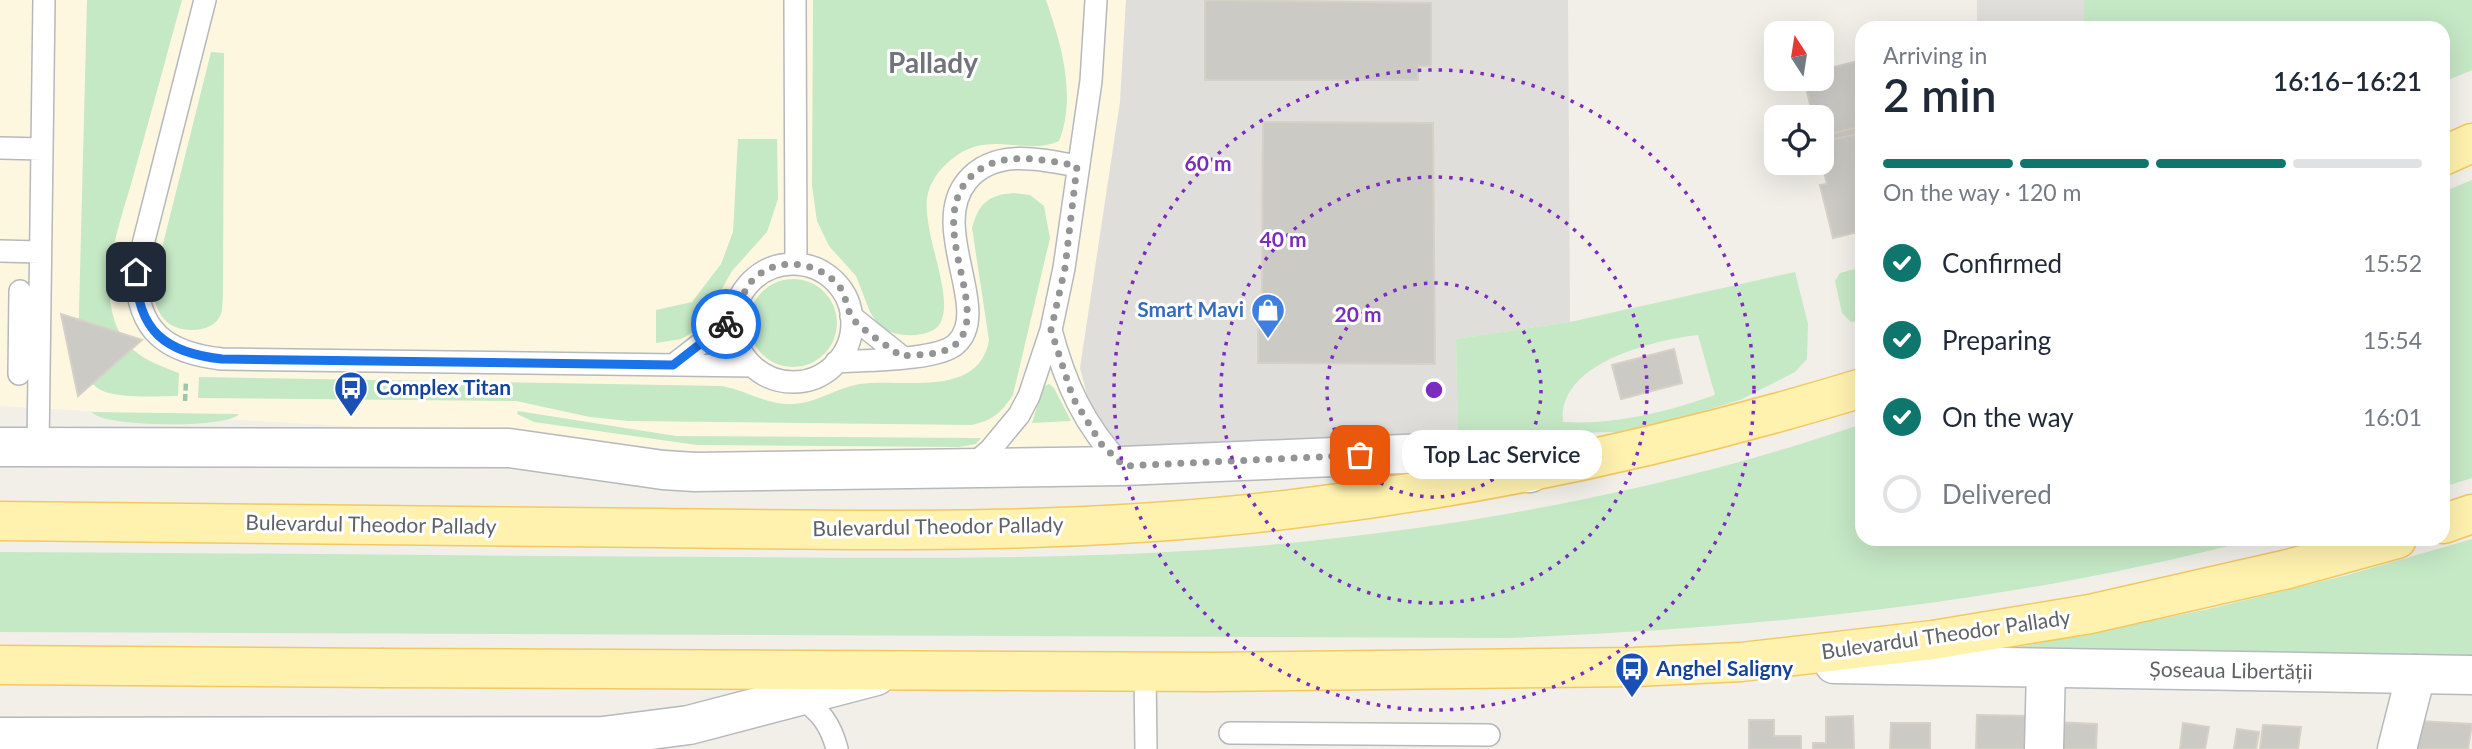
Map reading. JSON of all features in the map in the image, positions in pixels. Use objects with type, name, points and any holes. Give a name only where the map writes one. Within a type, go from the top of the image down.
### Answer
[{"type":"main road","points":[[2450,153],[2472,143]]},
{"type":"main road","name":"Bulevardul Theodor Pallady","points":[[0,521],[782,529],[1095,524],[1297,509],[1530,473],[1751,421],[1855,390]]},
{"type":"main road","points":[[2450,522],[2472,514]]},
{"type":"main road","name":"Bulevardul Theodor Pallady","points":[[0,665],[1146,671],[1635,667],[1741,662],[1933,640],[2090,614],[2276,572],[2371,546]]},
{"type":"street","points":[[0,447],[481,448],[557,453],[619,465],[695,472],[1124,466],[1427,453],[1474,459],[1530,473]]},
{"type":"street","name":"Șoseaua Libertății","points":[[1741,662],[2472,675]]},
{"type":"street","points":[[2044,749],[2046,668]]},
{"type":"street","name":"Bulevardul Theodor Pallady","points":[[0,737],[603,736],[689,726],[898,671]]},
{"type":"street","points":[[2397,749],[2416,674]]},
{"type":"lane","points":[[38,447],[19,374],[20,290],[40,252],[44,0]]},
{"type":"lane","points":[[205,0],[136,272],[141,310],[160,338],[186,352],[222,359],[753,366]]},
{"type":"lane","points":[[795,0],[796,264]]},
{"type":"lane","points":[[967,470],[990,450],[1019,415],[1029,396],[1051,330],[1065,268],[1091,80],[1096,0]]},
{"type":"lane","points":[[0,148],[42,149]]},
{"type":"lane","points":[[836,362],[948,350],[956,344],[965,329],[967,309],[952,223],[959,193],[971,176],[988,164],[1009,158],[1077,166]]},
{"type":"lane","points":[[0,251],[40,252]]},
{"type":"lane","points":[[778,265],[812,267],[833,281],[847,300],[851,316],[846,348],[836,362],[822,373],[805,380],[786,381],[768,376],[753,366],[742,352],[735,336],[734,318],[738,300],[754,278],[778,265]]},
{"type":"lane","points":[[851,316],[901,356]]},
{"type":"lane","points":[[673,365],[734,318]]},
{"type":"lane","points":[[1051,330],[1073,398],[1102,445],[1124,466]]},
{"type":"lane","points":[[1146,671],[1146,749]]},
{"type":"lane","points":[[799,696],[815,707],[833,731],[837,749]]},
{"type":"lane","points":[[1230,733],[1489,735]]},
{"type":"shaded area","points":[[0,0],[1126,0],[1120,102],[1080,368],[1105,429],[1122,449],[725,454],[520,436],[0,406]]},
{"type":"shaded area","points":[[1126,0],[1568,0],[1570,322],[1456,339],[1458,435],[1122,449],[1090,407],[1080,368],[1120,102]]},
{"type":"shaded area","points":[[1977,0],[2472,0],[2472,70],[2450,79],[2450,21],[1977,21]]},
{"type":"green space","points":[[87,0],[182,0],[116,237],[109,289],[114,320],[126,342],[154,363],[179,373],[178,396],[134,396],[102,390],[89,379],[78,351]]},
{"type":"green space","points":[[813,0],[1046,0],[1057,34],[1067,88],[1067,106],[1059,141],[1034,146],[980,145],[952,159],[936,176],[928,192],[927,212],[941,278],[944,307],[941,322],[929,332],[905,335],[880,328],[870,312],[856,276],[829,246],[817,221],[812,186]]},
{"type":"green space","points":[[2084,0],[2472,0],[2472,70],[2450,79],[2450,21],[2084,21]]},
{"type":"green space","points":[[211,52],[224,53],[222,308],[217,321],[210,326],[185,330],[164,319],[157,308],[152,288]]},
{"type":"green space","points":[[738,139],[777,139],[778,199],[767,232],[732,271],[719,294],[716,310],[704,326],[681,339],[656,343],[656,310],[692,302],[721,264],[733,232]]},
{"type":"green space","points":[[2472,180],[2472,478],[2450,485],[2450,189]]},
{"type":"green space","points":[[1014,193],[1030,195],[1044,206],[1050,238],[1013,395],[995,415],[971,425],[628,421],[590,417],[516,401],[198,398],[199,377],[722,386],[772,402],[798,404],[860,384],[936,382],[955,378],[971,371],[982,359],[989,340],[972,228],[978,212],[986,202],[997,196]]},
{"type":"green space","points":[[1855,269],[1855,322],[1851,322],[1842,313],[1835,281],[1840,273]]},
{"type":"green space","points":[[1795,272],[1808,324],[1807,359],[1795,372],[1740,400],[1670,421],[1618,432],[1458,435],[1456,339],[1570,322]],"holes":[[[1698,335],[1715,395],[1640,416],[1563,422],[1565,402],[1575,384],[1591,370],[1634,349],[1679,338]]]},
{"type":"green space","points":[[793,279],[818,286],[830,298],[837,323],[830,348],[818,360],[793,367],[768,360],[756,348],[749,323],[756,298],[768,286]]},
{"type":"green space","points":[[1049,384],[1054,388],[1071,421],[1032,423],[1043,387]]},
{"type":"green space","points":[[518,411],[676,436],[981,438],[976,444],[959,447],[697,445],[534,422],[517,414]]},
{"type":"green space","points":[[92,412],[239,414],[230,419],[213,422],[164,424],[117,421]]},
{"type":"green space","points":[[1855,426],[1855,546],[2227,546],[2070,580],[1883,609],[1694,627],[1505,638],[0,632],[0,552],[941,558],[1229,548],[1371,534],[1514,513],[1655,484]]},
{"type":"green space","points":[[2472,539],[2472,658],[1996,652],[2209,609],[2344,576]]},
{"type":"building","points":[[1205,0],[1431,3],[1431,66],[1418,66],[1418,80],[1205,80]]},
{"type":"building","points":[[1855,62],[1855,135],[1834,139],[1834,105],[1810,105],[1807,91],[1834,91],[1834,67]]},
{"type":"building","points":[[1263,122],[1433,123],[1435,364],[1258,363],[1258,301],[1262,302]]},
{"type":"building","points":[[1855,128],[1855,233],[1833,238],[1820,185],[1827,184],[1825,175],[1834,175],[1834,133]]},
{"type":"building","points":[[61,314],[142,340],[78,396]]},
{"type":"building","points":[[1674,349],[1682,383],[1621,399],[1612,365]]},
{"type":"building","points":[[1977,715],[2028,716],[2027,749],[1976,749]]},
{"type":"building","points":[[1853,716],[1854,749],[1813,749],[1813,743],[1826,743],[1826,717]]},
{"type":"building","points":[[1749,720],[1774,720],[1774,736],[1801,736],[1801,749],[1749,749]]},
{"type":"building","points":[[2419,721],[2472,724],[2468,749],[2415,749]]},
{"type":"building","points":[[2052,722],[2097,724],[2096,749],[2051,749]]},
{"type":"building","points":[[1891,723],[1930,723],[1930,749],[1890,749]]},
{"type":"building","points":[[2183,723],[2209,727],[2205,749],[2180,749]]},
{"type":"building","points":[[2263,725],[2301,727],[2298,749],[2260,749]]},
{"type":"building","points":[[2237,729],[2259,732],[2256,749],[2234,749]]},
{"type":"way so far","points":[[726,324],[734,318],[738,300],[747,285],[761,272],[778,265],[796,264],[812,267],[827,275],[839,286],[847,300],[851,316],[901,356],[948,350],[962,337],[966,320],[967,309],[952,223],[959,193],[964,184],[988,164],[1009,158],[1077,166],[1065,268],[1051,330],[1063,374],[1073,398],[1102,445],[1124,466],[1360,455]]},
{"type":"place","name":"Smart Mavi","points":[[1268,340]]},
{"type":"place","name":"Complex Titan","points":[[351,418]]},
{"type":"place","name":"Top Lac Service","points":[[1360,455]]},
{"type":"place","name":"Anghel Saligny","points":[[1632,699]]},
{"type":"district","name":"Pallady","points":[[933,63]]},
{"type":"route","points":[[136,272],[136,291],[141,310],[149,326],[160,338],[186,352],[222,359],[673,365],[726,324]]}]
